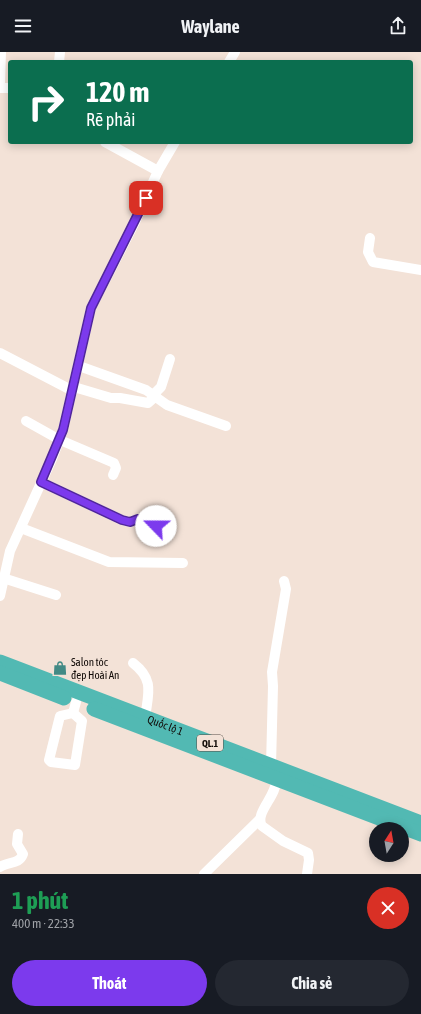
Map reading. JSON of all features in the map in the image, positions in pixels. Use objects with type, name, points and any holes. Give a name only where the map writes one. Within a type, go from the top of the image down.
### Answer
[{"type":"highway","name":"Quốc lộ 1","points":[[0,662],[145,718],[390,822]]},
{"type":"highway","name":"Quốc lộ 1","points":[[0,673],[75,708],[421,823]]},
{"type":"highway","name":"Quốc lộ 1","points":[[409,830],[421,834]]},
{"type":"highway","points":[[409,831],[421,838]]},
{"type":"street","points":[[0,83],[1,52]]},
{"type":"street","points":[[109,144],[158,171]]},
{"type":"street","points":[[0,596],[7,560],[60,440],[74,389],[91,308],[136,222],[158,171],[174,144]]},
{"type":"street","points":[[370,238],[368,252],[373,262],[421,270]]},
{"type":"street","points":[[0,353],[74,389],[108,398],[148,404],[161,387],[170,359]]},
{"type":"street","points":[[79,366],[155,395],[167,405],[226,426]]},
{"type":"street","points":[[26,421],[60,440],[114,463],[116,468],[112,475]]},
{"type":"street","points":[[41,482],[122,520],[130,522],[138,519],[156,526]]},
{"type":"street","points":[[21,528],[109,562],[183,563]]},
{"type":"street","points":[[2,581],[56,595]]},
{"type":"street","points":[[284,581],[286,589],[272,672],[275,790],[260,815],[260,820],[262,826],[308,854],[309,860],[307,874]]},
{"type":"street","points":[[133,663],[142,670],[149,684],[145,718]]},
{"type":"street","points":[[75,708],[82,721],[75,765],[51,762],[49,760],[60,716],[75,708]]},
{"type":"street","points":[[204,874],[260,820]]},
{"type":"street","points":[[0,867],[5,863],[15,862],[22,858],[23,854],[18,844],[18,834]]},
{"type":"place","name":"Salon tóc đẹp Hoài An","points":[[60,668]]},
{"type":"route","points":[[146,198],[136,222],[102,284],[91,308],[79,366],[63,430],[41,482],[127,522],[138,519],[156,526]]}]
